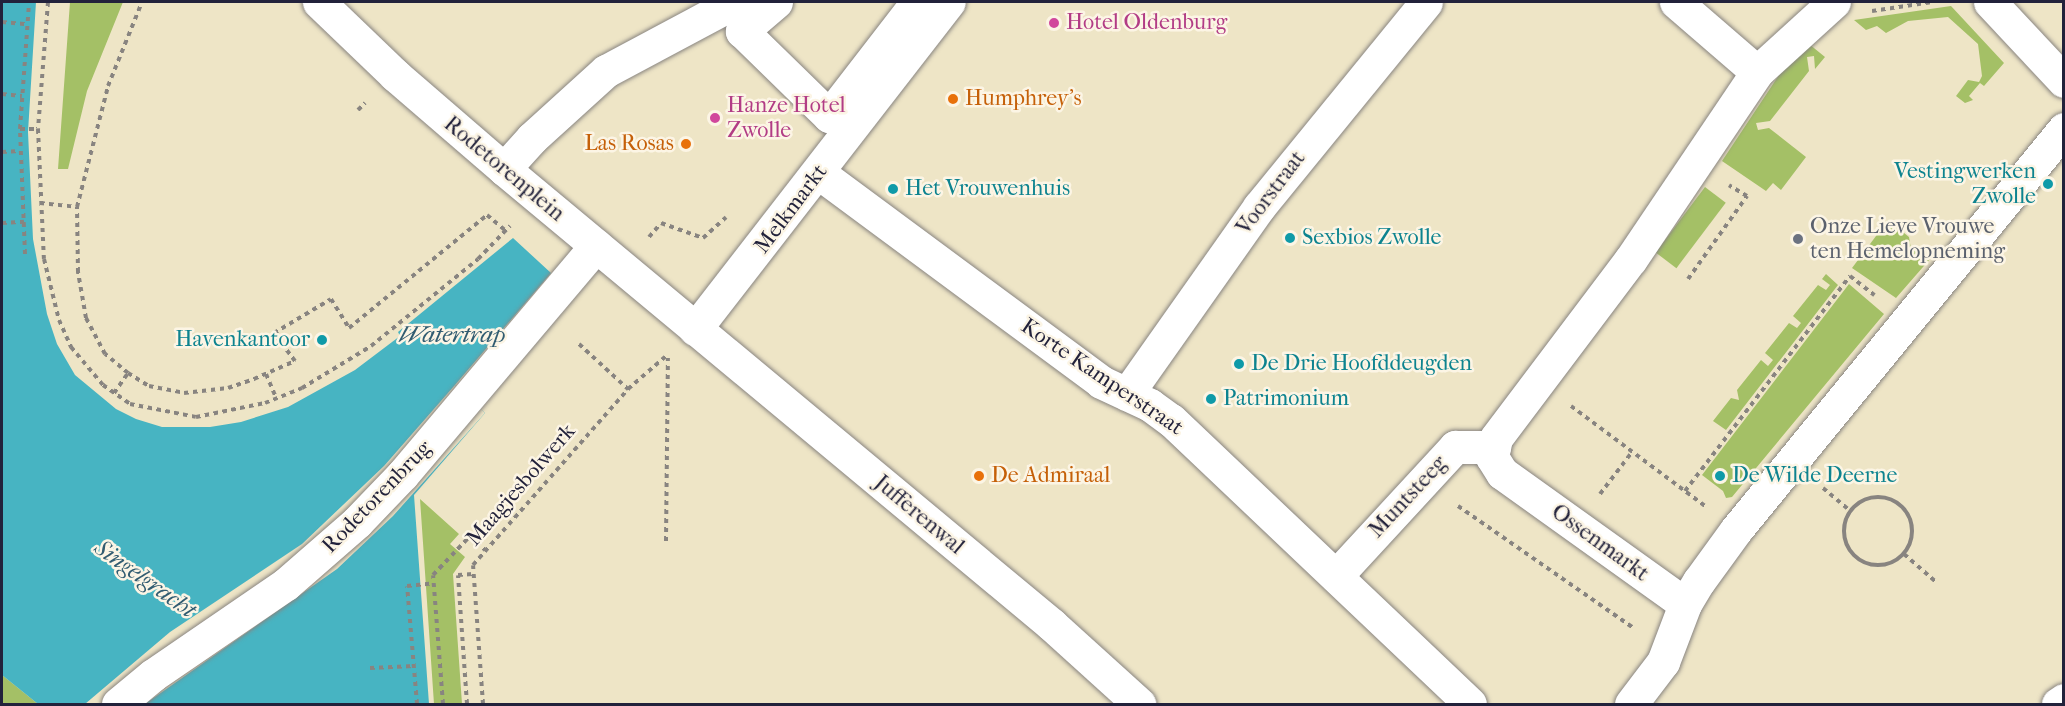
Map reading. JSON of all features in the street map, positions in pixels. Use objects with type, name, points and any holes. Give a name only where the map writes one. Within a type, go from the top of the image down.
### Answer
[{"type":"street","points":[[504,170],[532,138],[606,70],[735,2]]},
{"type":"street","points":[[776,2],[742,31],[829,116],[918,2]]},
{"type":"street","name":"Melkmarkt","points":[[696,329],[819,173],[949,2]]},
{"type":"street","name":"Voorstraat","points":[[1128,394],[1274,188],[1426,2]]},
{"type":"street","points":[[1676,2],[1757,72]]},
{"type":"street","points":[[1494,447],[1496,438],[1631,259],[1757,72],[1834,2]]},
{"type":"street","points":[[1990,2],[2064,81]]},
{"type":"street","name":"Rodetorenplein","points":[[331,6],[504,170],[696,329]]},
{"type":"street","points":[[1631,705],[1656,675],[1670,647],[1685,604],[1736,530],[1905,319],[2064,129]]},
{"type":"street","name":"Korte Kamperstraat","points":[[819,173],[1101,382],[1128,394],[1171,420],[1470,705]]},
{"type":"street","name":"Rodetorenbrug","points":[[118,705],[321,556],[403,474],[596,246]]},
{"type":"street","name":"Jufferenwal","points":[[696,329],[1045,619],[1139,705]]},
{"type":"street","name":"Muntsteeg","points":[[1336,576],[1455,447],[1494,447]]},
{"type":"street","name":"Ossenmarkt","points":[[1494,447],[1492,457],[1502,473],[1685,604]]},
{"type":"street","points":[[2058,705],[2064,700]]},
{"type":"path","points":[[25,254],[20,129],[29,2]]},
{"type":"path","points":[[48,2],[38,129],[44,259],[59,320],[85,367],[114,393],[144,409],[196,417],[222,414],[276,398],[327,374],[371,346],[507,232],[534,195]]},
{"type":"path","points":[[142,2],[108,86],[77,207],[78,272],[86,318],[105,354],[128,373],[149,386],[184,393],[228,388],[266,374],[295,361],[274,333],[331,299],[349,328],[487,215],[507,232]]},
{"type":"path","points":[[2,22],[27,24]]},
{"type":"path","points":[[2,94],[22,96]]},
{"type":"path","points":[[20,129],[38,129]]},
{"type":"path","points":[[2,152],[20,151]]},
{"type":"path","points":[[1688,279],[1747,196],[1696,164]]},
{"type":"path","points":[[40,203],[77,207]]},
{"type":"path","points":[[596,246],[636,249],[661,224],[704,238],[729,214]]},
{"type":"path","points":[[2,223],[24,222]]},
{"type":"path","points":[[1685,491],[1850,276],[1905,319]]},
{"type":"path","points":[[579,344],[628,389]]},
{"type":"path","name":"Maagjesbolwerk","points":[[483,705],[473,565],[628,389],[668,354],[666,541]]},
{"type":"path","points":[[114,393],[128,373]]},
{"type":"path","points":[[266,374],[276,398]]},
{"type":"path","points":[[1538,381],[1736,530]]},
{"type":"path","points":[[1575,526],[1632,452]]},
{"type":"path","points":[[1423,480],[1640,633],[1670,647]]},
{"type":"path","points":[[1822,487],[1850,511]]},
{"type":"path","points":[[1879,496],[1900,504],[1907,512],[1913,534],[1904,554],[1895,561],[1878,565],[1861,561],[1852,554],[1844,532],[1850,511],[1858,502],[1879,496]]},
{"type":"path","points":[[443,705],[434,575],[470,536],[485,550]]},
{"type":"path","points":[[1904,554],[1935,581]]},
{"type":"path","points":[[467,705],[458,576],[473,574]]},
{"type":"path","points":[[417,705],[407,586],[434,583]]},
{"type":"path","points":[[370,668],[414,666]]},
{"type":"green space","points":[[70,2],[123,2],[87,91],[68,169],[58,169]]},
{"type":"green space","points":[[1951,6],[2004,63],[1984,86],[1980,83],[1969,96],[1973,100],[1965,103],[1956,96],[1968,80],[1979,82],[1982,76],[1978,44],[1948,17],[1908,21],[1886,33],[1877,26],[1866,30],[1854,20]]},
{"type":"green space","points":[[1809,44],[1825,57],[1815,69],[1814,56],[1807,57],[1809,71],[1770,121],[1756,123],[1758,130],[1769,128],[1806,157],[1781,190],[1773,183],[1766,191],[1722,161],[1783,69]]},
{"type":"green space","points":[[1705,187],[1726,203],[1676,268],[1656,252]]},
{"type":"green space","points":[[1888,220],[1909,237],[1911,249],[1918,248],[1930,259],[1896,298],[1852,268]]},
{"type":"green space","points":[[1826,274],[1838,285],[1726,430],[1713,421],[1731,398],[1739,400],[1737,390],[1761,360],[1768,366],[1773,360],[1765,353],[1789,323],[1797,328],[1801,323],[1793,316],[1818,285],[1826,290],[1830,285],[1822,279]]},
{"type":"green space","points":[[1849,284],[1884,314],[1732,497],[1726,498],[1723,491],[1702,475]]},
{"type":"green space","points":[[420,499],[459,534],[450,544],[465,557],[453,574],[462,704],[434,704]]},
{"type":"green space","points":[[2,675],[38,704],[2,704]]},
{"type":"water","points":[[2,2],[36,2],[28,132],[33,239],[47,314],[57,344],[75,375],[116,409],[136,419],[162,427],[210,427],[241,422],[288,407],[355,370],[400,336],[398,332],[513,238],[551,273],[455,385],[485,413],[414,495],[429,704],[38,704],[2,675]]},
{"type":"pier","points":[[455,385],[485,413],[393,516],[337,569],[145,704],[85,704],[170,632],[302,544],[384,466]]},
{"type":"place","name":"Hotel Oldenburg","points":[[1054,23]]},
{"type":"place","name":"Humphrey's","points":[[953,99]]},
{"type":"place","name":"Hanze Hotel Zwolle","points":[[715,118]]},
{"type":"place","name":"Las Rosas","points":[[686,144]]},
{"type":"place","name":"Vestingwerken Zwolle","points":[[2048,184]]},
{"type":"place","name":"Het Vrouwenhuis","points":[[893,189]]},
{"type":"place","name":"Sexbios Zwolle","points":[[1290,238]]},
{"type":"place","name":"Onze Lieve Vrouwe ten Hemelopneming","points":[[1798,239]]},
{"type":"place","name":"Havenkantoor","points":[[322,340]]},
{"type":"place","name":"De Drie Hoofddeugden","points":[[1239,364]]},
{"type":"place","name":"Patrimonium","points":[[1211,399]]},
{"type":"place","name":"De Admiraal","points":[[979,476]]},
{"type":"place","name":"De Wilde Deerne","points":[[1720,476]]},
{"type":"water label","name":"Watertrap","points":[[452,335]]},
{"type":"water label","name":"Singelgracht","points":[[145,579]]}]
